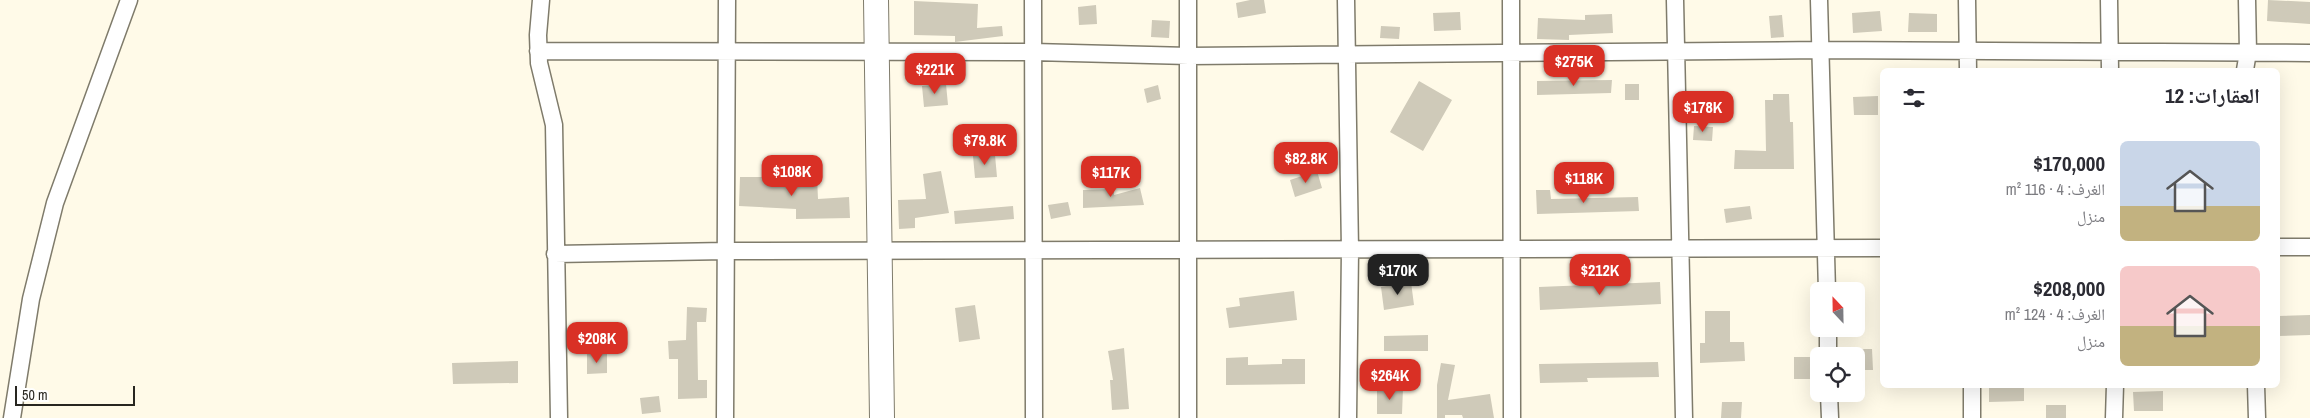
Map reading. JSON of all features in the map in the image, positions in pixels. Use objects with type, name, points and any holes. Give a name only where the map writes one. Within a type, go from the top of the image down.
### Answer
[{"type":"main road","points":[[876,0],[882,418]]},
{"type":"street","points":[[12,418],[31,299],[55,203],[129,0]]},
{"type":"street","points":[[541,0],[538,51],[554,125],[559,418]]},
{"type":"street","points":[[725,418],[727,0]]},
{"type":"street","points":[[1033,0],[1034,418]]},
{"type":"street","points":[[1188,0],[1188,418]]},
{"type":"street","points":[[1346,0],[1350,250],[1348,418]]},
{"type":"street","points":[[1512,0],[1512,418]]},
{"type":"street","points":[[1675,0],[1684,418]]},
{"type":"street","points":[[1820,0],[1827,282]]},
{"type":"street","points":[[1967,0],[1968,68]]},
{"type":"street","points":[[2109,0],[2110,68]]},
{"type":"street","points":[[2245,68],[2248,52],[2247,0]]},
{"type":"street","points":[[538,51],[1033,52],[1189,56],[1821,50],[2310,53]]},
{"type":"street","points":[[2280,247],[2310,247]]},
{"type":"street","points":[[555,254],[726,251],[1880,248]]},
{"type":"street","points":[[1972,388],[1972,418]]},
{"type":"street","points":[[2114,418],[2115,388]]},
{"type":"street","points":[[2256,388],[2257,418]]},
{"type":"street","points":[[1829,402],[1830,418]]},
{"type":"building","points":[[1264,0],[1266,13],[1238,18],[1236,3]]},
{"type":"building","points":[[2268,0],[2310,2],[2310,24],[2267,21]]},
{"type":"building","points":[[914,1],[978,4],[977,28],[1002,26],[1003,36],[955,42],[955,36],[914,35]]},
{"type":"building","points":[[1096,5],[1097,24],[1079,25],[1078,7]]},
{"type":"building","points":[[1880,11],[1882,31],[1853,33],[1852,13]]},
{"type":"building","points":[[1460,12],[1461,30],[1434,31],[1433,13]]},
{"type":"building","points":[[1909,13],[1937,14],[1937,32],[1908,32]]},
{"type":"building","points":[[1612,14],[1613,33],[1569,35],[1569,40],[1537,39],[1538,18],[1585,20],[1585,15]]},
{"type":"building","points":[[1782,15],[1784,37],[1771,38],[1769,16]]},
{"type":"building","points":[[1152,20],[1170,21],[1169,38],[1151,37]]},
{"type":"building","points":[[1381,26],[1400,27],[1399,39],[1380,38]]},
{"type":"building","points":[[1612,80],[1611,93],[1537,95],[1537,81]]},
{"type":"building","points":[[1419,81],[1452,100],[1423,151],[1390,132]]},
{"type":"building","points":[[946,84],[948,105],[924,107],[922,86]]},
{"type":"building","points":[[1625,84],[1639,84],[1639,100],[1625,100]]},
{"type":"building","points":[[1158,85],[1161,99],[1147,103],[1144,89]]},
{"type":"building","points":[[1773,94],[1789,94],[1790,122],[1793,122],[1794,169],[1734,169],[1735,150],[1766,151],[1765,100],[1773,100]]},
{"type":"building","points":[[1878,96],[1878,115],[1854,115],[1853,97]]},
{"type":"building","points":[[1694,126],[1713,127],[1712,141],[1693,140]]},
{"type":"building","points":[[995,155],[997,177],[975,178],[973,156]]},
{"type":"building","points":[[941,171],[949,213],[915,218],[915,228],[899,229],[898,200],[926,199],[923,174]]},
{"type":"building","points":[[1317,171],[1322,188],[1295,197],[1290,180]]},
{"type":"building","points":[[740,177],[817,177],[818,199],[849,197],[850,218],[796,219],[796,209],[739,206]]},
{"type":"building","points":[[1140,188],[1144,205],[1083,208],[1083,190],[1114,189],[1114,195]]},
{"type":"building","points":[[1536,190],[1550,190],[1551,199],[1638,197],[1639,211],[1537,214]]},
{"type":"building","points":[[1068,202],[1071,215],[1051,219],[1048,205]]},
{"type":"building","points":[[1013,206],[1014,219],[955,224],[954,211]]},
{"type":"building","points":[[1750,206],[1752,219],[1726,223],[1724,209]]},
{"type":"building","points":[[1411,282],[1414,305],[1384,310],[1381,287]]},
{"type":"building","points":[[1660,282],[1661,304],[1540,310],[1539,287]]},
{"type":"building","points":[[1294,291],[1297,320],[1229,328],[1226,308],[1240,306],[1239,298]]},
{"type":"building","points":[[975,305],[980,339],[959,342],[955,308]]},
{"type":"building","points":[[687,307],[707,308],[706,322],[697,322],[698,380],[707,380],[707,398],[678,399],[678,359],[669,359],[668,341],[686,340]]},
{"type":"building","points":[[1705,311],[1730,311],[1730,342],[1744,342],[1745,361],[1700,363],[1700,343],[1705,343]]},
{"type":"building","points":[[2310,315],[2310,335],[2280,336],[2280,316]]},
{"type":"building","points":[[1428,335],[1428,351],[1384,351],[1384,336]]},
{"type":"building","points":[[1124,348],[1129,409],[1112,410],[1110,380],[1113,380],[1108,351]]},
{"type":"building","points":[[1865,349],[1872,349],[1873,370],[1865,370]]},
{"type":"building","points":[[587,354],[607,354],[607,373],[587,374]]},
{"type":"building","points":[[1248,357],[1248,365],[1282,364],[1282,359],[1305,359],[1305,384],[1226,385],[1226,358]]},
{"type":"building","points":[[1794,357],[1810,357],[1810,379],[1794,379]]},
{"type":"building","points":[[518,361],[518,383],[453,384],[452,363]]},
{"type":"building","points":[[1658,362],[1659,377],[1587,378],[1588,382],[1540,383],[1539,364]]},
{"type":"building","points":[[1441,363],[1455,365],[1448,400],[1490,394],[1494,418],[1463,418],[1462,415],[1445,415],[1445,418],[1437,418],[1437,385]]},
{"type":"building","points":[[1377,388],[1403,388],[1402,414],[1377,414]]},
{"type":"building","points":[[1989,388],[2024,388],[2024,401],[1989,402]]},
{"type":"building","points":[[2163,391],[2163,411],[2134,411],[2133,392]]},
{"type":"building","points":[[659,396],[661,412],[642,414],[640,398]]},
{"type":"building","points":[[1722,402],[1742,402],[1741,418],[1721,418]]},
{"type":"building","points":[[2046,405],[2066,405],[2066,418],[2046,418]]}]
